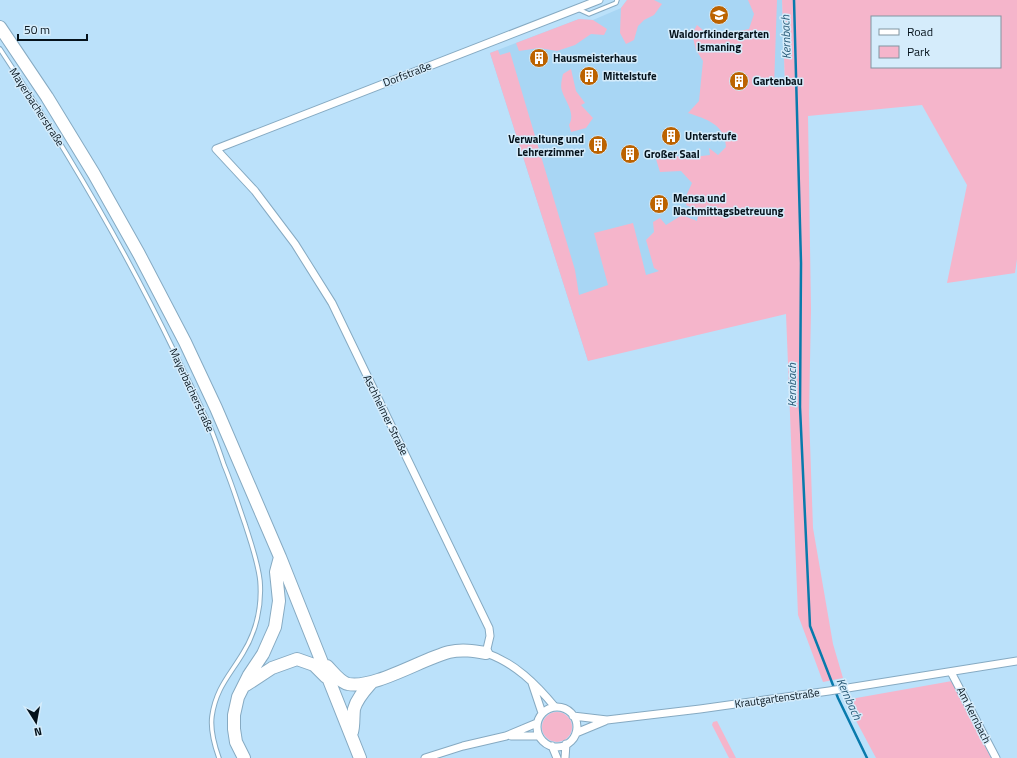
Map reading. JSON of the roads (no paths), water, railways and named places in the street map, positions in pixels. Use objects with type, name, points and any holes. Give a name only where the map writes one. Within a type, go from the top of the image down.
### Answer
[{"type":"main road","points":[[0,27],[47,97],[94,174],[154,280],[185,342],[216,408],[280,557],[360,758]]},
{"type":"main road","points":[[244,758],[236,742],[234,716],[238,697],[248,675],[263,654],[275,627],[279,601],[276,572],[280,557]]},
{"type":"main road","points":[[322,661],[346,683],[357,684],[372,682],[449,652],[470,651],[486,653]]},
{"type":"main road","points":[[243,687],[272,668],[297,659],[314,665],[330,681]]},
{"type":"main road","points":[[351,734],[354,724],[354,711],[357,702],[372,682]]},
{"type":"street","name":"Dorfstraße","points":[[216,149],[599,0]]},
{"type":"street","name":"Aschheimer Straße","points":[[216,149],[255,191],[295,244],[332,303],[489,628],[490,636],[486,653]]},
{"type":"street","points":[[486,653],[500,658],[513,666],[540,690],[555,707]]},
{"type":"street","name":"Krautgartenstraße","points":[[573,716],[607,720],[700,709],[829,691],[1017,661]]},
{"type":"street","name":"Am Kernbach","points":[[951,672],[996,758]]},
{"type":"street","points":[[532,683],[542,713]]},
{"type":"street","points":[[555,707],[565,709],[573,716],[576,722],[576,733],[570,742],[557,747],[547,744],[539,736],[537,730],[537,723],[542,713],[555,707]]},
{"type":"street","name":"Krautgartenstraße","points":[[576,733],[607,720]]},
{"type":"street","points":[[426,758],[463,746],[506,736],[537,723]]},
{"type":"street","points":[[506,736],[539,736]]},
{"type":"street","points":[[565,758],[566,744]]},
{"type":"street","points":[[552,746],[557,758]]},
{"type":"lane","points":[[577,8],[589,14],[616,3],[617,0]]},
{"type":"lane","name":"Mayerbacherstraße","points":[[0,49],[82,177],[129,260],[155,310],[208,422],[231,482],[252,548],[260,581],[261,595],[254,631],[243,653],[221,686],[216,698],[211,729],[219,758]]},
{"type":"waterway","name":"Kernbach","points":[[794,0],[801,263],[800,407],[810,626],[838,698],[867,758]]},
{"type":"place","name":"Waldorfkindergarten Ismaning","points":[[719,15]]},
{"type":"place","name":"Hausmeisterhaus","points":[[539,58]]},
{"type":"place","name":"Mittelstufe","points":[[589,76]]},
{"type":"place","name":"Gartenbau","points":[[739,81]]},
{"type":"place","name":"Unterstufe","points":[[671,136]]},
{"type":"place","name":"Verwaltung und Lehrerzimmer","points":[[598,145]]},
{"type":"place","name":"Großer Saal","points":[[630,154]]},
{"type":"place","name":"Mensa und Nachmittagsbetreuung","points":[[659,204]]}]
